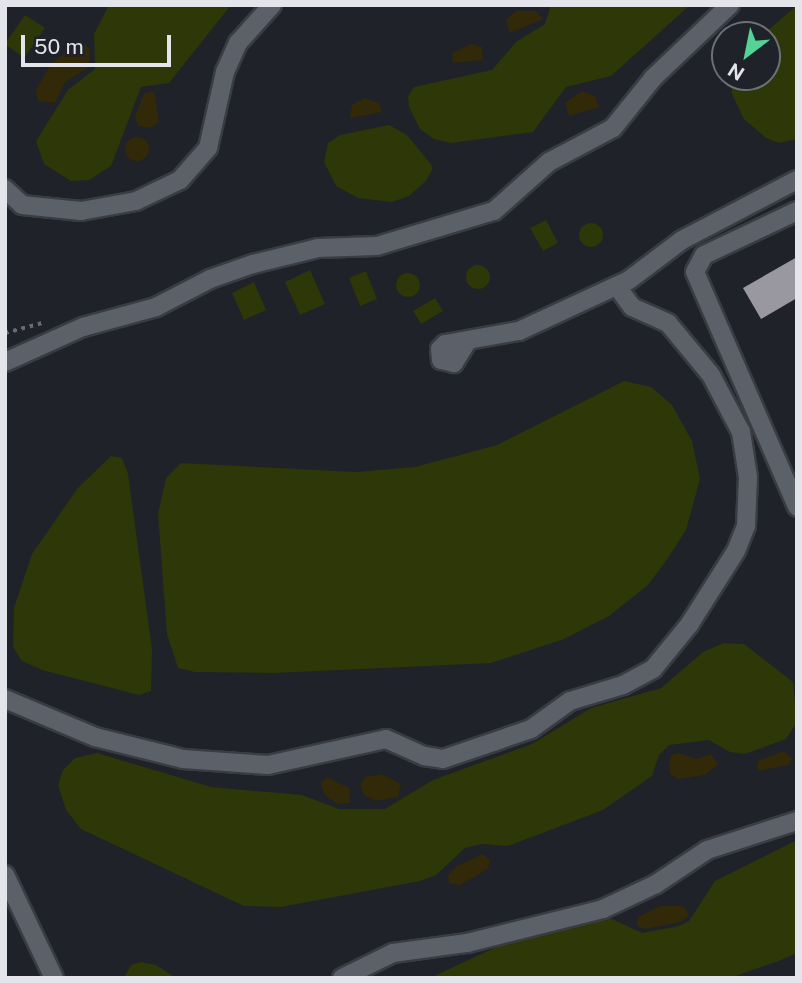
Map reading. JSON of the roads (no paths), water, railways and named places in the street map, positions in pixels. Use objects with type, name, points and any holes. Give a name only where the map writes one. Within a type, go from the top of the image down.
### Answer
[{"type":"street","points":[[5,189],[22,205],[81,211],[144,199],[180,180],[208,148],[225,72],[238,43],[272,5]]},
{"type":"street","points":[[5,362],[83,327],[147,311],[210,279],[253,264],[318,248],[377,246],[494,211],[549,162],[613,128],[653,78],[730,5]]},
{"type":"street","points":[[467,342],[519,331],[617,286],[682,240],[797,180]]},
{"type":"street","points":[[797,211],[704,255],[695,272],[797,507]]},
{"type":"street","points":[[5,699],[95,737],[183,759],[268,765],[387,739],[424,757],[443,759],[531,729],[570,702],[623,685],[653,669],[698,612],[736,551],[749,494],[746,454],[734,415],[695,352],[668,323],[623,300],[617,286]]},
{"type":"street","points":[[342,978],[393,953],[467,943],[603,909],[656,884],[707,850],[797,821]]},
{"type":"street","points":[[5,875],[54,978]]}]
